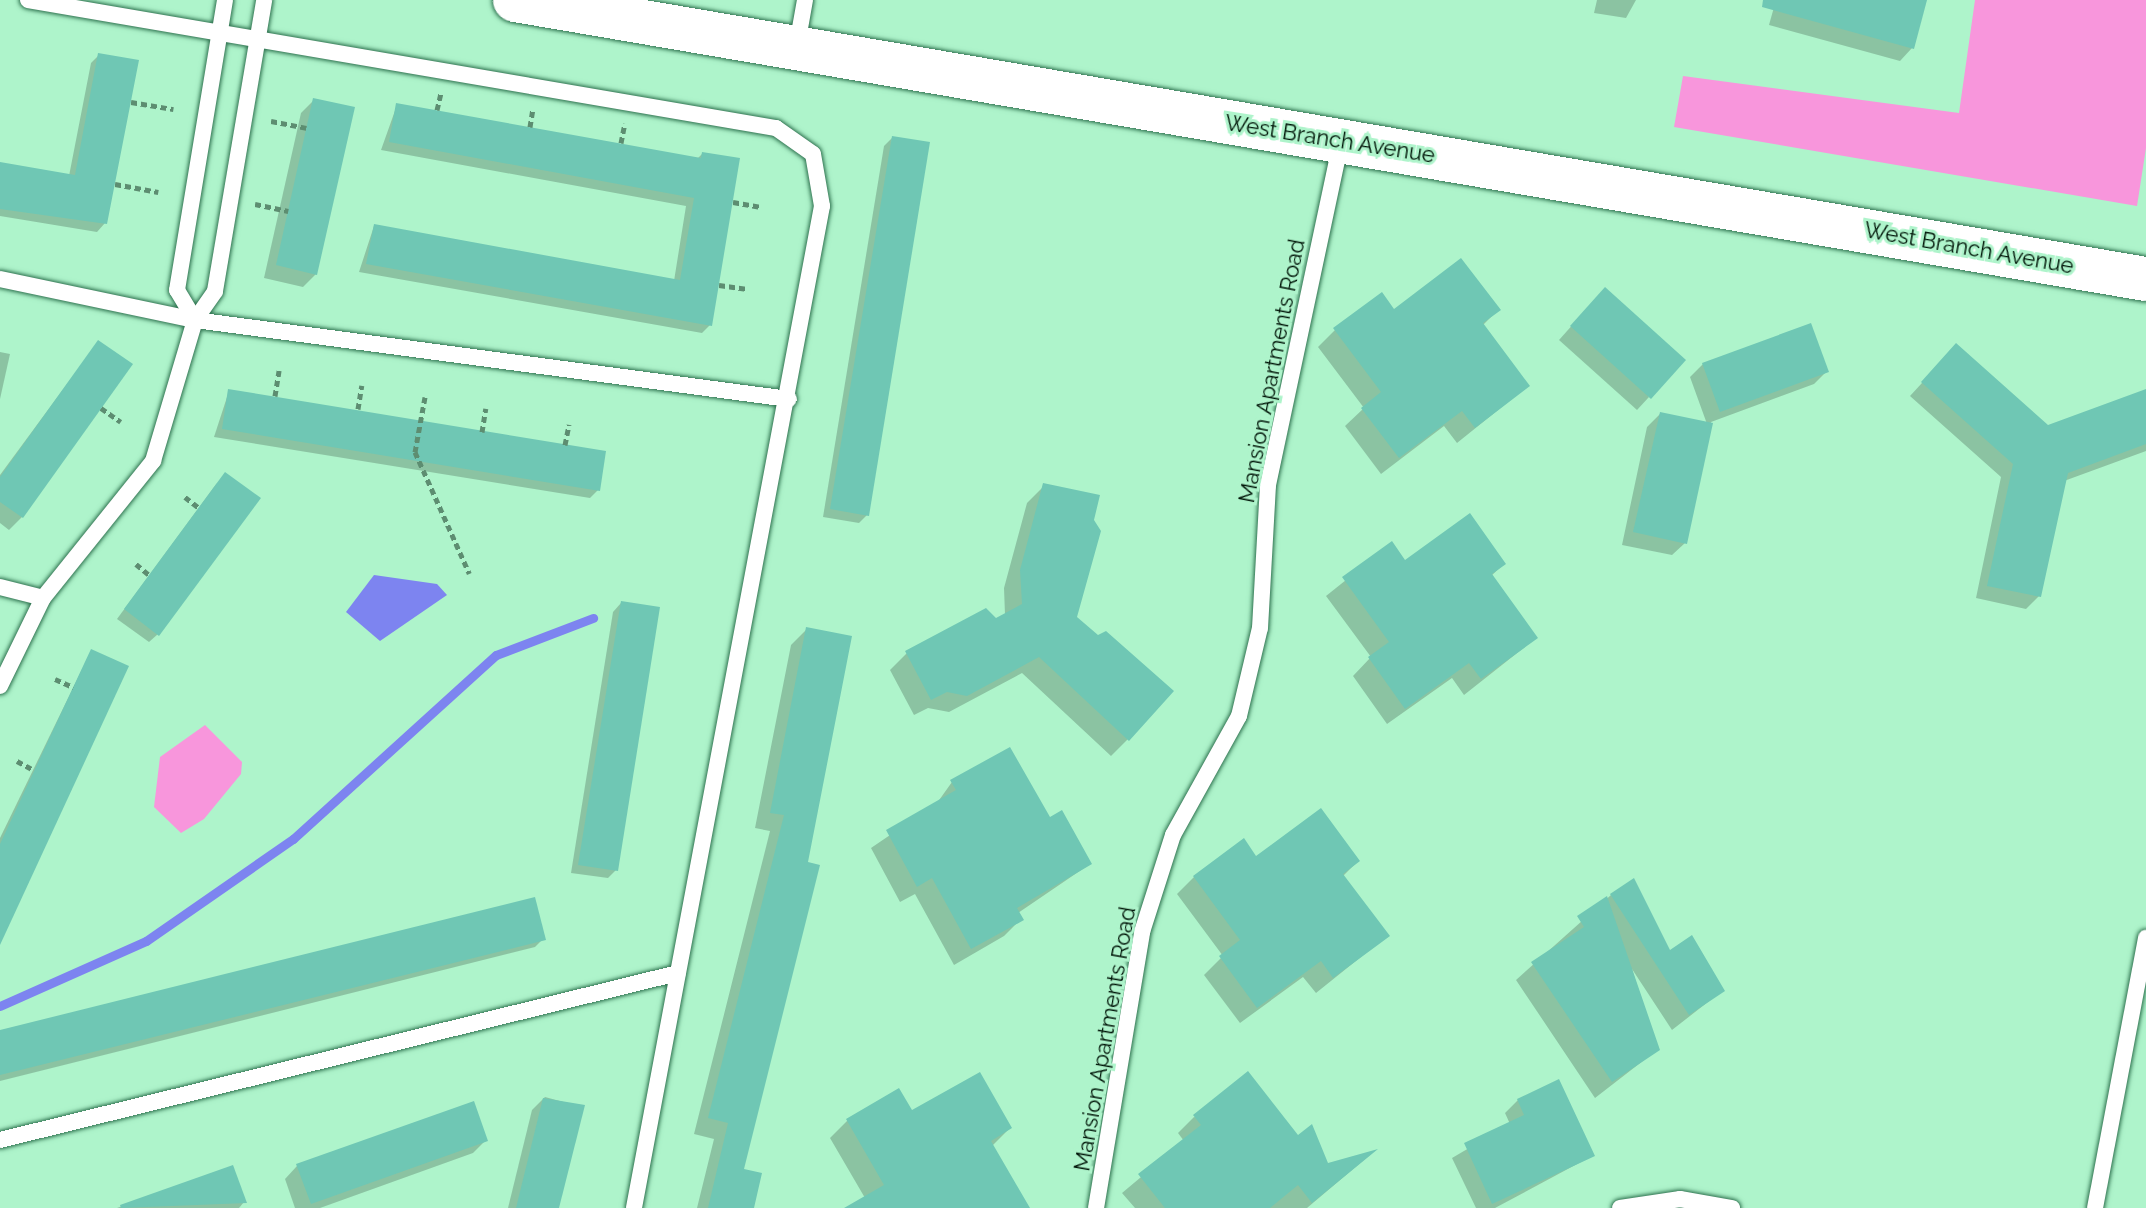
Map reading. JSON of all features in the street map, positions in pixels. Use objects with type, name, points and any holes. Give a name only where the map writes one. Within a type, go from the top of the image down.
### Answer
[{"type":"street","name":"West Branch Avenue","points":[[515,0],[2146,279]]},
{"type":"lane","points":[[28,0],[776,128],[813,154],[822,206],[789,399],[634,1208]]},
{"type":"lane","points":[[195,320],[177,290],[225,0]]},
{"type":"lane","points":[[0,686],[43,598],[153,461],[195,320],[215,291],[264,0]]},
{"type":"lane","points":[[796,50],[805,0]]},
{"type":"lane","name":"Mansion Apartments Road","points":[[1096,1208],[1142,932],[1173,835],[1239,716],[1260,628],[1268,485],[1341,140]]},
{"type":"lane","points":[[0,279],[195,320],[789,399]]},
{"type":"lane","points":[[0,587],[43,598]]},
{"type":"lane","points":[[2095,1208],[2146,938]]},
{"type":"lane","points":[[0,1140],[678,973]]},
{"type":"lane","points":[[1620,1208],[1680,1199],[1732,1208]]},
{"type":"path","points":[[437,110],[441,91]]},
{"type":"path","points":[[131,102],[173,109]]},
{"type":"path","points":[[530,127],[534,107]]},
{"type":"path","points":[[271,121],[306,128]]},
{"type":"path","points":[[621,143],[625,122]]},
{"type":"path","points":[[115,184],[158,192]]},
{"type":"path","points":[[733,202],[760,207]]},
{"type":"path","points":[[255,204],[288,211]]},
{"type":"path","points":[[719,285],[746,289]]},
{"type":"path","points":[[275,396],[279,370]]},
{"type":"path","points":[[358,409],[362,385]]},
{"type":"path","points":[[425,397],[415,452],[469,573]]},
{"type":"path","points":[[101,408],[121,422]]},
{"type":"path","points":[[482,432],[486,408]]},
{"type":"path","points":[[565,445],[569,424]]},
{"type":"path","points":[[185,497],[199,508]]},
{"type":"path","points":[[136,564],[149,575]]},
{"type":"path","points":[[55,679],[73,687]]},
{"type":"path","points":[[17,761],[34,770]]},
{"type":"shaded area","points":[[1975,0],[2146,0],[2146,148],[2137,206],[1674,127],[1683,76],[1959,113]]},
{"type":"shaded area","points":[[205,725],[242,762],[241,774],[204,819],[181,833],[154,807],[160,757]]},
{"type":"water","points":[[374,575],[437,584],[447,595],[380,641],[346,612]]},
{"type":"building","points":[[1763,0],[1927,0],[1914,49],[1762,7]]},
{"type":"building","points":[[98,53],[139,60],[107,224],[0,209],[0,162],[75,175]]},
{"type":"building","points":[[313,98],[355,107],[317,275],[276,265]]},
{"type":"building","points":[[396,103],[701,158],[702,152],[740,158],[712,326],[366,264],[374,224],[680,280],[694,198],[389,142]]},
{"type":"building","points":[[892,136],[930,142],[869,516],[830,509]]},
{"type":"building","points":[[1461,258],[1501,310],[1483,323],[1530,386],[1475,428],[1462,411],[1399,458],[1361,408],[1381,392],[1333,328],[1382,292],[1394,309]]},
{"type":"building","points":[[1605,287],[1686,360],[1651,399],[1570,326]]},
{"type":"building","points":[[1811,323],[1829,372],[1720,412],[1702,363]]},
{"type":"building","points":[[98,340],[133,364],[23,518],[0,502],[0,477]]},
{"type":"building","points":[[1956,343],[2048,425],[2146,389],[2146,444],[2068,473],[2041,597],[1987,586],[2013,464],[1921,382]]},
{"type":"building","points":[[228,389],[606,451],[600,491],[222,429]]},
{"type":"building","points":[[1660,412],[1713,423],[1687,544],[1633,532]]},
{"type":"building","points":[[225,472],[261,498],[159,636],[124,609]]},
{"type":"building","points":[[1043,483],[1100,495],[1094,520],[1101,531],[1077,617],[1098,635],[1106,631],[1174,691],[1129,741],[1039,657],[967,696],[947,692],[931,700],[905,651],[986,608],[996,618],[1022,604],[1020,570]]},
{"type":"building","points":[[1470,513],[1506,564],[1492,574],[1538,638],[1481,679],[1469,663],[1405,709],[1368,657],[1389,642],[1342,577],[1392,541],[1405,560]]},
{"type":"building","points":[[621,601],[660,607],[618,871],[578,865]]},
{"type":"building","points":[[806,627],[852,636],[808,862],[820,865],[744,1169],[762,1173],[754,1208],[708,1208],[728,1123],[708,1118],[784,815],[770,813]]},
{"type":"building","points":[[91,649],[129,666],[0,945],[0,844]]},
{"type":"building","points":[[1010,747],[1050,817],[1062,810],[1092,864],[1017,908],[1024,920],[971,949],[932,878],[917,887],[886,830],[956,790],[950,780]]},
{"type":"building","points":[[1321,808],[1360,861],[1343,874],[1390,936],[1333,978],[1321,961],[1257,1008],[1219,956],[1240,940],[1193,876],[1244,838],[1256,856]]},
{"type":"building","points":[[1634,878],[1670,950],[1692,935],[1725,991],[1689,1015],[1610,894]]},
{"type":"building","points":[[1607,896],[1660,1050],[1612,1082],[1531,962],[1584,927],[1577,916]]},
{"type":"building","points":[[535,897],[546,940],[0,1075],[0,1030]]},
{"type":"building","points":[[1248,1071],[1298,1135],[1312,1124],[1328,1163],[1378,1149],[1312,1203],[1298,1185],[1270,1208],[1165,1208],[1138,1174],[1201,1125],[1193,1115]]},
{"type":"building","points":[[980,1072],[1012,1128],[991,1141],[1030,1208],[844,1208],[884,1185],[846,1119],[899,1088],[912,1110]]},
{"type":"building","points":[[1559,1079],[1595,1156],[1492,1204],[1464,1143],[1524,1115],[1517,1099]]},
{"type":"building","points":[[543,1098],[585,1105],[559,1208],[516,1208]]},
{"type":"building","points":[[474,1101],[488,1141],[311,1204],[296,1164]]},
{"type":"building","points":[[233,1165],[247,1203],[121,1208],[120,1205]]},
{"type":"waterway","points":[[0,1006],[146,941],[293,839],[496,655],[593,618]]}]
